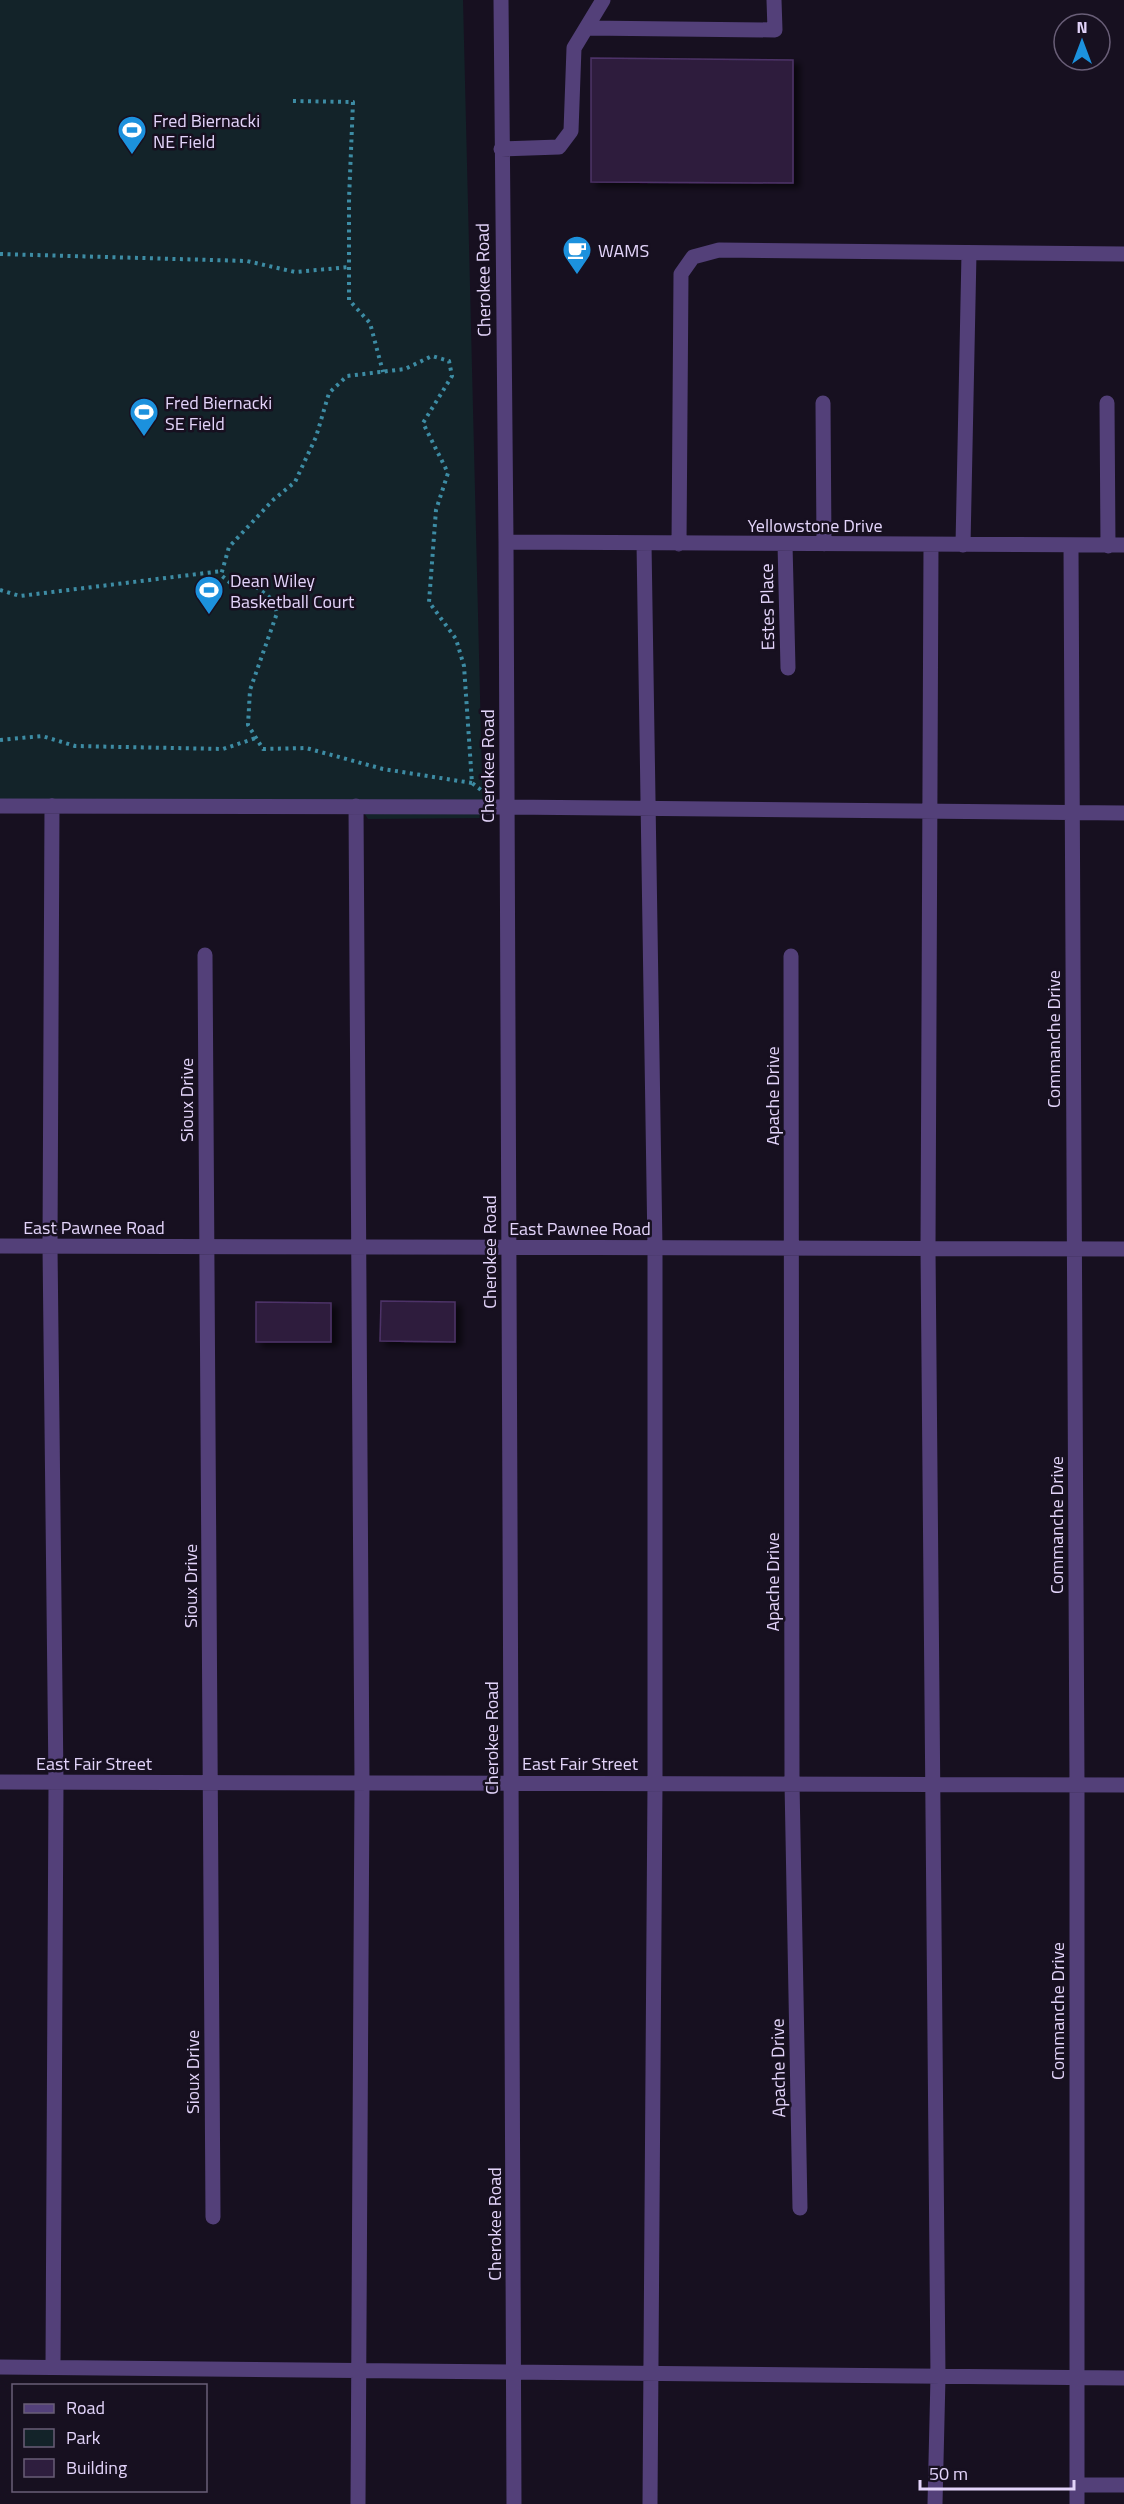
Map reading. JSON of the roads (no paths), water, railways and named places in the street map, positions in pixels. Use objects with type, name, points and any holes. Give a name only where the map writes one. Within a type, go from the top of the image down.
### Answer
[{"type":"street","name":"Cherokee Road","points":[[501,0],[506,542],[514,2504]]},
{"type":"street","points":[[501,149],[559,147],[571,131],[574,48],[603,0]]},
{"type":"street","points":[[587,28],[775,30],[774,0]]},
{"type":"street","points":[[679,544],[681,274],[693,257],[719,250],[1124,255]]},
{"type":"street","points":[[963,545],[969,253]]},
{"type":"street","points":[[823,403],[824,544]]},
{"type":"street","points":[[1107,404],[1116,545]]},
{"type":"street","name":"Yellowstone Drive","points":[[506,542],[1116,545]]},
{"type":"street","points":[[644,543],[655,1248],[655,1783],[650,2504]]},
{"type":"street","name":"Estes Place","points":[[785,544],[788,668]]},
{"type":"street","points":[[931,545],[928,1249],[938,2377],[935,2504]]},
{"type":"street","name":"Commanche Drive","points":[[1071,546],[1077,1785],[1077,2504]]},
{"type":"street","points":[[0,806],[356,806],[1124,813]]},
{"type":"street","points":[[52,806],[50,1246],[56,1783],[53,2367]]},
{"type":"street","points":[[356,806],[362,1783],[358,2504]]},
{"type":"street","name":"Sioux Drive","points":[[205,955],[213,2217]]},
{"type":"street","name":"Apache Drive","points":[[791,956],[792,1783],[800,2208]]},
{"type":"street","name":"East Pawnee Road","points":[[0,1246],[1124,1250]]},
{"type":"street","name":"East Fair Street","points":[[0,1782],[1124,1785]]},
{"type":"street","points":[[0,2367],[515,2374],[1124,2378]]},
{"type":"street","points":[[1077,2485],[1124,2485]]},
{"type":"place","name":"Fred Biernacki NE Field","points":[[132,156]]},
{"type":"place","name":"WAMS","points":[[577,276]]},
{"type":"place","name":"Fred Biernacki SE Field","points":[[144,438]]},
{"type":"place","name":"Dean Wiley Basketball Court","points":[[209,616]]}]
